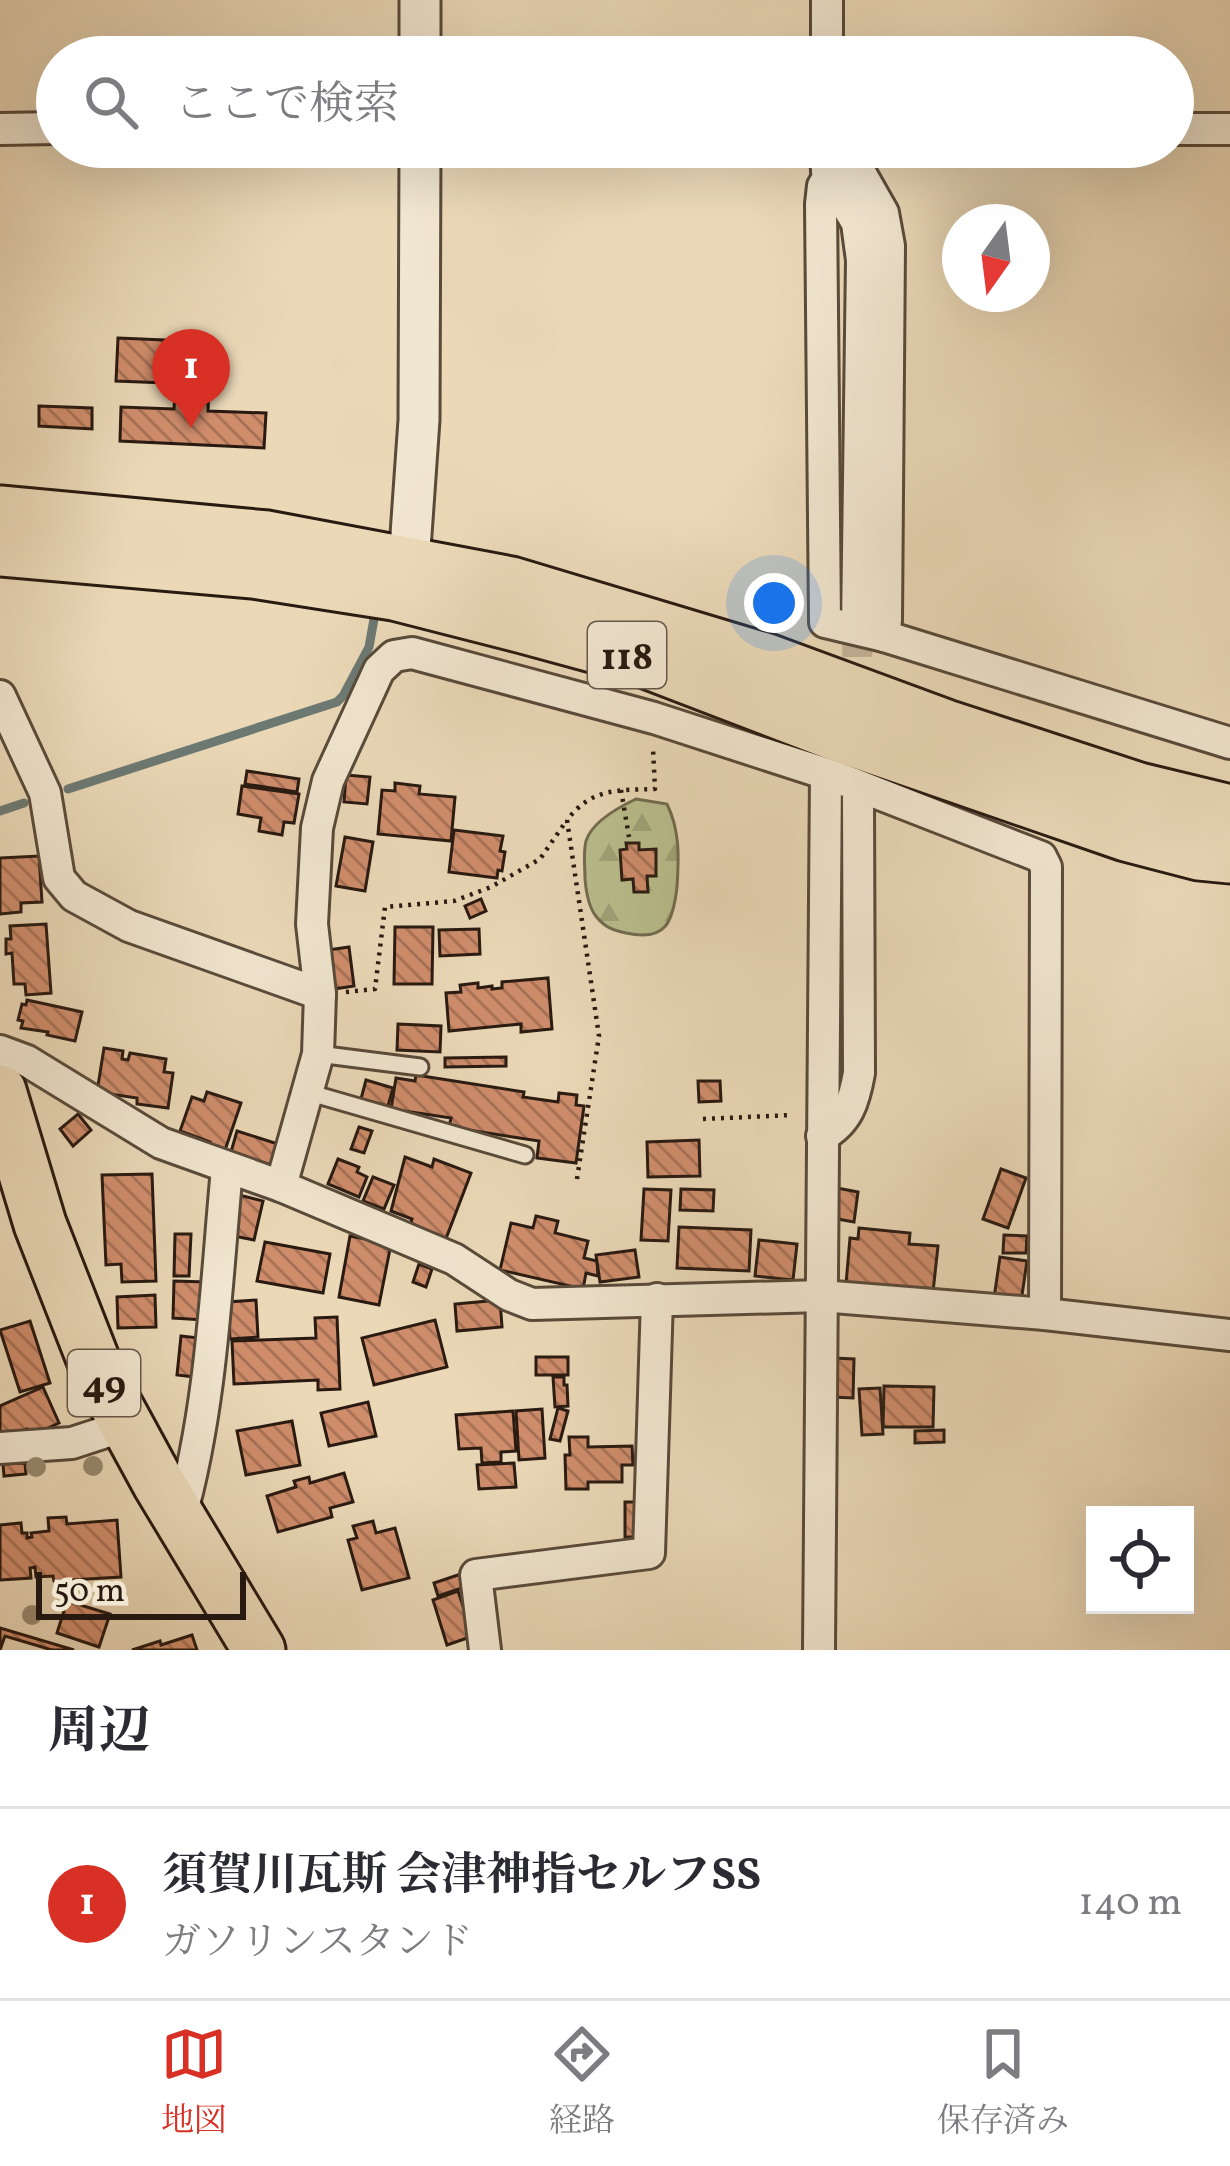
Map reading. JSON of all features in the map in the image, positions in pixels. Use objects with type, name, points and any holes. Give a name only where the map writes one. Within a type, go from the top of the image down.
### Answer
[{"type":"highway","name":"118","points":[[0,512],[267,537],[511,583],[767,660],[946,726],[1139,789],[1230,811]]},
{"type":"highway","name":"118","points":[[0,550],[253,572],[394,594],[633,657],[834,734],[1126,836],[1230,857]]},
{"type":"highway","name":"49","points":[[0,1091],[40,1224],[98,1372],[259,1650]]},
{"type":"street","points":[[420,36],[421,0]]},
{"type":"street","points":[[826,36],[827,0]]},
{"type":"street","points":[[0,129],[36,128]]},
{"type":"street","points":[[1194,129],[1230,129]]},
{"type":"street","points":[[409,562],[419,420],[420,168]]},
{"type":"street","points":[[830,168],[857,223],[862,260],[870,632]]},
{"type":"street","points":[[857,168],[883,213],[889,246],[886,597],[870,632]]},
{"type":"street","points":[[870,632],[1230,742]]},
{"type":"street","points":[[281,1186],[318,1054],[320,994],[312,924],[316,828],[328,781],[379,670],[394,656],[412,653],[654,718],[826,774],[1041,856],[1046,867],[1046,1314]]},
{"type":"street","points":[[0,696],[46,793],[59,878],[74,896],[129,926],[320,994]]},
{"type":"street","points":[[819,1650],[826,774]]},
{"type":"street","points":[[822,1125],[839,1127],[856,1093],[860,1072],[858,798]]},
{"type":"street","points":[[0,1051],[27,1060],[161,1143],[281,1186],[454,1259],[509,1295],[532,1304],[821,1297],[1046,1314],[1230,1335]]},
{"type":"street","points":[[180,1519],[203,1416],[227,1168]]},
{"type":"street","points":[[484,1650],[476,1575],[650,1552],[657,1299]]},
{"type":"street","points":[[0,1448],[72,1443],[127,1425]]},
{"type":"lane","points":[[318,1054],[420,1067]]},
{"type":"lane","points":[[307,1092],[525,1155]]},
{"type":"path","points":[[320,994],[375,989],[385,907],[454,901],[491,886],[540,860],[582,800],[621,790],[656,789],[654,718]]},
{"type":"path","points":[[621,790],[628,837]]},
{"type":"path","points":[[567,820],[599,1036],[577,1179]]},
{"type":"path","points":[[703,1119],[822,1125]]},
{"type":"green space","points":[[636,799],[667,804],[678,844],[673,910],[665,927],[650,935],[605,925],[593,911],[585,884],[589,834],[607,816]]},
{"type":"building","points":[[118,338],[211,342],[208,411],[266,413],[264,448],[120,441],[121,407],[174,409],[176,376],[165,375],[165,383],[116,381]]},
{"type":"building","points":[[39,406],[92,408],[92,429],[39,426]]},
{"type":"building","points":[[247,771],[299,779],[297,792],[245,784]]},
{"type":"building","points":[[346,775],[370,777],[367,804],[344,802]]},
{"type":"building","points":[[395,783],[420,786],[419,794],[455,797],[451,841],[378,834],[382,790],[395,791]]},
{"type":"building","points":[[242,786],[299,794],[294,823],[284,822],[282,835],[259,831],[261,818],[238,814]]},
{"type":"building","points":[[454,830],[503,836],[500,851],[505,852],[497,878],[449,872]]},
{"type":"building","points":[[345,837],[373,842],[365,891],[336,886]]},
{"type":"building","points":[[626,843],[639,843],[639,850],[656,849],[656,876],[647,876],[648,892],[634,892],[633,879],[622,880],[620,850],[627,849]]},
{"type":"building","points":[[39,856],[42,902],[21,903],[21,912],[0,914],[0,858]]},
{"type":"building","points":[[481,899],[486,911],[470,918],[465,906]]},
{"type":"building","points":[[46,924],[51,993],[26,995],[25,984],[14,984],[6,939],[11,939],[10,926]]},
{"type":"building","points":[[395,927],[433,927],[432,984],[394,984]]},
{"type":"building","points":[[479,929],[480,954],[440,956],[439,930]]},
{"type":"building","points":[[349,947],[354,986],[334,989],[328,950]]},
{"type":"building","points":[[548,978],[552,1029],[521,1032],[521,1024],[449,1031],[446,993],[461,992],[460,985],[478,983],[478,988],[492,989],[502,988],[502,982]]},
{"type":"building","points":[[27,1000],[82,1012],[75,1041],[21,1028],[23,1021],[18,1020]]},
{"type":"building","points":[[398,1024],[441,1026],[440,1052],[397,1050]]},
{"type":"building","points":[[104,1048],[123,1051],[122,1059],[128,1060],[130,1053],[166,1059],[164,1072],[173,1073],[168,1108],[97,1092]]},
{"type":"building","points":[[506,1057],[506,1066],[445,1067],[445,1058]]},
{"type":"building","points":[[416,1075],[558,1102],[559,1093],[577,1095],[576,1105],[584,1106],[576,1163],[537,1158],[539,1141],[449,1127],[451,1118],[391,1109],[396,1078],[415,1081]]},
{"type":"building","points":[[366,1080],[393,1088],[388,1106],[361,1099]]},
{"type":"building","points":[[698,1081],[720,1081],[721,1101],[699,1102]]},
{"type":"building","points":[[207,1092],[241,1103],[222,1159],[206,1153],[210,1142],[180,1131],[192,1097],[204,1101]]},
{"type":"building","points":[[78,1114],[91,1130],[73,1146],[60,1129]]},
{"type":"building","points":[[359,1127],[372,1131],[364,1153],[351,1149]]},
{"type":"building","points":[[237,1131],[281,1145],[274,1166],[231,1152]]},
{"type":"building","points":[[699,1140],[700,1176],[648,1177],[647,1142]]},
{"type":"building","points":[[405,1157],[432,1167],[434,1159],[471,1173],[445,1241],[409,1228],[412,1219],[391,1211]]},
{"type":"building","points":[[338,1159],[359,1167],[357,1172],[367,1177],[359,1197],[328,1184]]},
{"type":"building","points":[[1001,1169],[1026,1178],[1008,1228],[983,1219]]},
{"type":"building","points":[[152,1174],[156,1281],[122,1282],[121,1264],[106,1265],[102,1175]]},
{"type":"building","points":[[373,1177],[394,1185],[384,1209],[363,1201]]},
{"type":"building","points":[[837,1188],[858,1192],[854,1222],[832,1218]]},
{"type":"building","points":[[644,1189],[671,1190],[668,1241],[641,1240]]},
{"type":"building","points":[[681,1189],[714,1190],[713,1211],[680,1210]]},
{"type":"building","points":[[239,1195],[263,1201],[254,1240],[229,1235]]},
{"type":"building","points":[[536,1216],[558,1221],[555,1233],[588,1241],[584,1258],[597,1261],[598,1276],[586,1273],[583,1289],[500,1270],[511,1223],[533,1228]]},
{"type":"building","points":[[679,1227],[751,1230],[749,1271],[677,1268]]},
{"type":"building","points":[[859,1228],[910,1233],[909,1244],[938,1246],[933,1292],[846,1284],[850,1238],[858,1239]]},
{"type":"building","points":[[175,1234],[191,1234],[189,1276],[174,1276]]},
{"type":"building","points":[[1004,1235],[1027,1236],[1026,1253],[1003,1253]]},
{"type":"building","points":[[350,1236],[391,1244],[379,1305],[339,1297]]},
{"type":"building","points":[[759,1240],[797,1244],[793,1280],[755,1276]]},
{"type":"building","points":[[265,1242],[330,1254],[323,1293],[257,1281]]},
{"type":"building","points":[[635,1250],[639,1277],[600,1282],[596,1255]]},
{"type":"building","points":[[1000,1257],[1027,1261],[1021,1302],[994,1298]]},
{"type":"building","points":[[419,1264],[432,1269],[426,1287],[413,1282]]},
{"type":"building","points":[[174,1281],[206,1282],[204,1320],[173,1318]]},
{"type":"building","points":[[155,1295],[156,1327],[118,1328],[117,1297]]},
{"type":"building","points":[[256,1300],[258,1337],[230,1339],[228,1302]]},
{"type":"building","points":[[500,1300],[502,1327],[457,1331],[455,1304]]},
{"type":"building","points":[[337,1317],[340,1389],[318,1390],[318,1380],[234,1384],[232,1341],[316,1338],[315,1318]]},
{"type":"building","points":[[435,1320],[447,1367],[374,1385],[362,1338]]},
{"type":"building","points":[[30,1321],[50,1383],[20,1392],[0,1330]]},
{"type":"building","points":[[181,1336],[199,1338],[195,1377],[177,1375]]},
{"type":"building","points":[[536,1357],[568,1357],[568,1375],[536,1375]]},
{"type":"building","points":[[833,1358],[854,1359],[853,1398],[832,1397]]},
{"type":"building","points":[[553,1377],[564,1377],[568,1406],[555,1407]]},
{"type":"building","points":[[884,1386],[934,1387],[933,1427],[883,1427]]},
{"type":"building","points":[[43,1387],[59,1423],[30,1436],[27,1429],[0,1440],[0,1406]]},
{"type":"building","points":[[880,1388],[883,1434],[862,1435],[859,1389]]},
{"type":"building","points":[[368,1402],[376,1436],[329,1446],[321,1413]]},
{"type":"building","points":[[558,1408],[568,1411],[560,1441],[550,1439]]},
{"type":"building","points":[[542,1409],[545,1458],[519,1460],[516,1411]]},
{"type":"building","points":[[513,1411],[516,1451],[501,1452],[501,1462],[482,1463],[481,1448],[459,1449],[456,1415]]},
{"type":"building","points":[[292,1421],[300,1465],[246,1475],[237,1431]]},
{"type":"building","points":[[944,1430],[944,1442],[915,1443],[915,1431]]},
{"type":"building","points":[[569,1437],[588,1437],[588,1447],[632,1446],[633,1465],[622,1465],[622,1482],[588,1482],[588,1489],[566,1489]]},
{"type":"building","points":[[25,1463],[26,1474],[4,1476],[3,1464]]},
{"type":"building","points":[[514,1463],[516,1487],[479,1489],[477,1465]]},
{"type":"building","points":[[344,1473],[353,1502],[330,1508],[332,1517],[278,1532],[267,1496],[296,1487],[294,1481],[309,1477],[310,1483]]},
{"type":"building","points":[[625,1502],[643,1502],[643,1537],[625,1537]]},
{"type":"building","points":[[66,1517],[67,1524],[117,1520],[121,1577],[54,1581],[53,1576],[36,1577],[35,1567],[30,1568],[31,1578],[0,1580],[0,1525],[21,1523],[27,1538],[49,1531],[48,1518]]},
{"type":"building","points":[[373,1521],[376,1533],[395,1528],[409,1578],[362,1590],[348,1540],[357,1538],[353,1526]]},
{"type":"building","points":[[461,1574],[465,1587],[438,1596],[434,1583]]},
{"type":"building","points":[[458,1591],[473,1636],[447,1645],[433,1600]]},
{"type":"building","points":[[67,1601],[110,1614],[99,1647],[57,1633]]},
{"type":"building","points":[[0,1628],[74,1650],[52,1650],[5,1636],[0,1650]]},
{"type":"building","points":[[192,1635],[197,1650],[132,1650],[160,1641],[161,1645]]},
{"type":"waterway","points":[[68,789],[337,702],[369,647],[374,619]]},
{"type":"waterway","points":[[0,811],[24,803]]},
{"type":"tunnel","points":[[857,627],[858,708]]},
{"type":"place","name":"須賀川瓦斯 会津神指セルフSS","points":[[191,428]]}]
